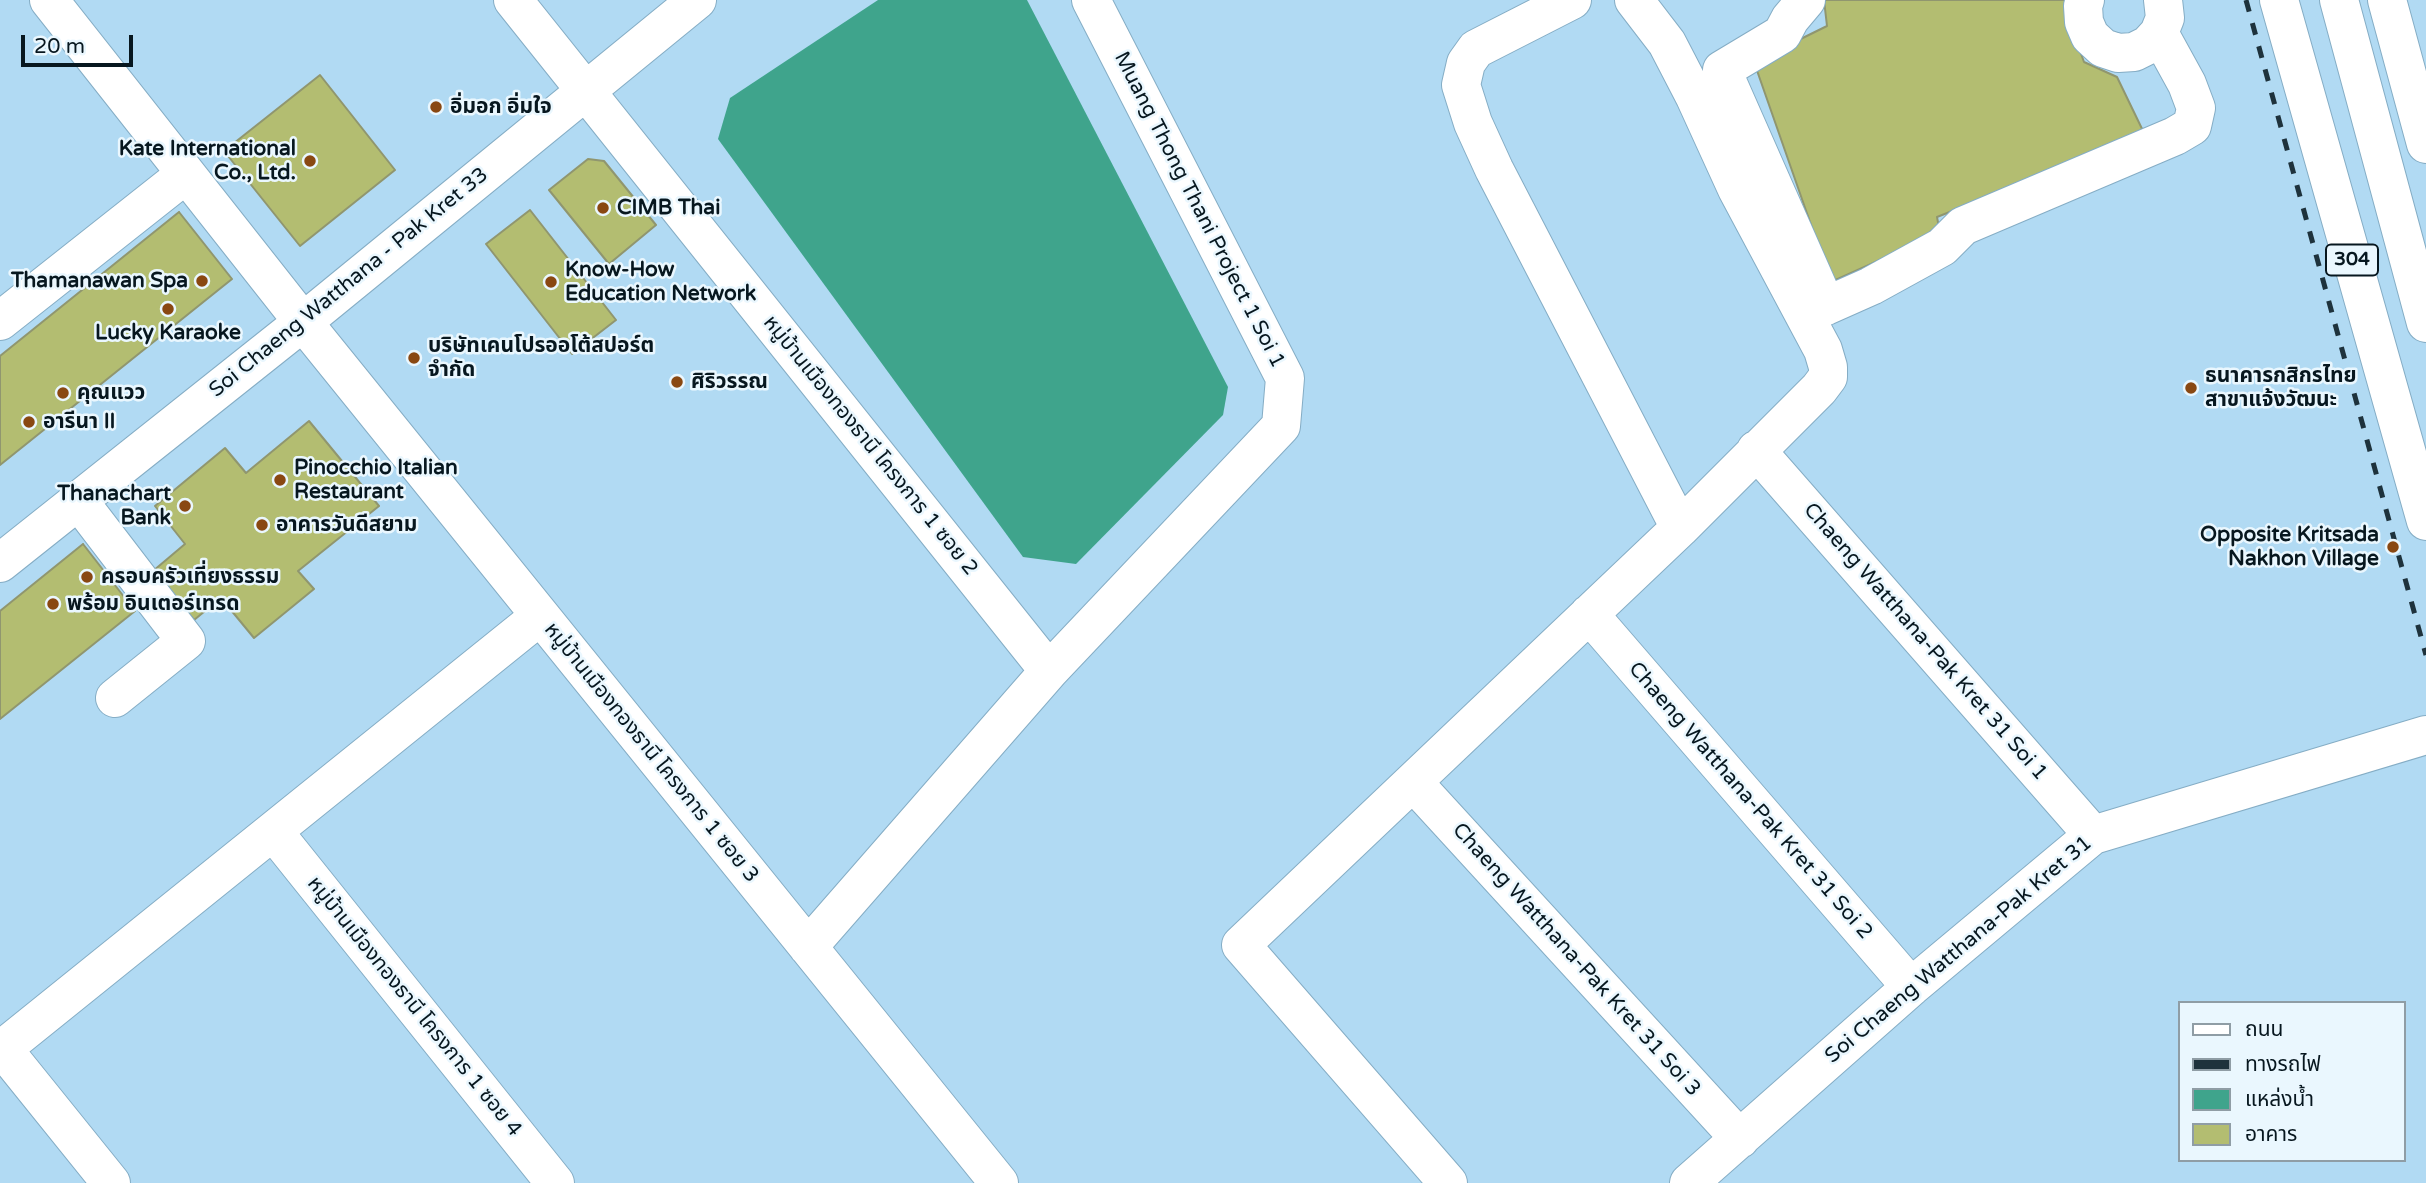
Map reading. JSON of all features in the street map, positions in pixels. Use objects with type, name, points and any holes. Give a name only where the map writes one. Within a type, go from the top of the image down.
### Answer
[{"type":"street","name":"หมู่บ้านเมืองทองธานี โครงการ 1 ซอย 3","points":[[49,0],[303,322],[999,1183]]},
{"type":"street","name":"หมู่บ้านเมืองทองธานี โครงการ 1 ซอย 2","points":[[513,0],[1049,671]]},
{"type":"street","name":"Soi Chaeng Watthana - Pak Kret 33","points":[[0,563],[303,322],[696,0]]},
{"type":"street","name":"Muang Thong Thani Project 1 Soi 1","points":[[1049,671],[1281,426],[1285,378],[1091,0]]},
{"type":"street","points":[[1572,0],[1476,49],[1466,63],[1461,85],[1473,123],[1494,169],[1680,528]]},
{"type":"street","points":[[1448,1183],[1241,945],[1680,528],[1828,377],[1823,350],[1737,189],[1695,97],[1667,43],[1634,0]]},
{"type":"street","points":[[1806,0],[1790,19],[1782,34],[1722,70],[1826,306],[1871,286],[1942,247],[1963,226],[2175,136],[2192,126],[2196,108],[2164,9]]},
{"type":"street","points":[[2085,0],[2084,22],[2091,36],[2103,48],[2118,53],[2134,52],[2148,45],[2164,9]]},
{"type":"street","name":"304","points":[[2279,0],[2426,521]]},
{"type":"street","points":[[2339,0],[2426,323]]},
{"type":"street","points":[[2387,0],[2426,145]]},
{"type":"street","points":[[0,321],[186,174]]},
{"type":"street","name":"Chaeng Watthana-Pak Kret 31 Soi 1","points":[[1756,450],[2093,835]]},
{"type":"street","points":[[78,500],[186,641],[115,698]]},
{"type":"street","name":"Chaeng Watthana-Pak Kret 31 Soi 2","points":[[1589,614],[1911,987]]},
{"type":"street","points":[[111,1183],[2,1050],[540,616]]},
{"type":"street","points":[[808,947],[1049,671]]},
{"type":"street","name":"Soi Chaeng Watthana-Pak Kret 31","points":[[1689,1183],[1911,987],[2093,835],[2426,735]]},
{"type":"street","name":"Chaeng Watthana-Pak Kret 31 Soi 3","points":[[1413,782],[1740,1139]]},
{"type":"street","name":"หมู่บ้านเมืองทองธานี โครงการ 1 ซอย 4","points":[[273,831],[555,1183]]},
{"type":"water","points":[[878,0],[1027,0],[1228,387],[1223,415],[1076,564],[1023,557],[718,139],[730,98]]},
{"type":"building","points":[[1824,0],[2067,0],[2071,26],[2084,62],[2117,77],[2145,135],[1937,217],[1940,233],[1831,282],[1754,62],[1827,26]]},
{"type":"building","name":"Kate International Co., Ltd.","points":[[320,75],[395,170],[300,246],[224,151]]},
{"type":"building","name":"CIMB Thai","points":[[588,159],[604,161],[656,225],[609,264],[549,190]]},
{"type":"building","name":"Know-How Education Network","points":[[530,210],[616,320],[572,354],[486,244]]},
{"type":"building","points":[[179,212],[232,279],[0,465],[0,356]]},
{"type":"building","name":"อาคารวันดีสยาม","points":[[309,421],[379,506],[298,571],[314,589],[254,638],[221,598],[194,620],[153,571],[185,544],[155,506],[225,448],[246,473]]},
{"type":"building","points":[[83,544],[135,611],[0,719],[0,611]]},
{"type":"railway","points":[[2246,0],[2426,655]]},
{"type":"place","name":"อิ่มอก อิ่มใจ","points":[[436,107]]},
{"type":"place","name":"Kate International Co., Ltd.","points":[[310,161]]},
{"type":"place","name":"CIMB Thai","points":[[603,208]]},
{"type":"place","name":"Thamanawan Spa","points":[[202,281]]},
{"type":"place","name":"Know-How Education Network","points":[[551,282]]},
{"type":"place","name":"Lucky Karaoke","points":[[168,309]]},
{"type":"place","name":"บริษัทเคนโปรออโต้สปอร์ต จำกัด","points":[[414,358]]},
{"type":"place","name":"ศิริวรรณ","points":[[677,382]]},
{"type":"place","name":"ธนาคารกสิกรไทย สาขาแจ้งวัฒนะ","points":[[2191,388]]},
{"type":"place","name":"คุณแวว","points":[[63,393]]},
{"type":"place","name":"อารีนา II","points":[[29,422]]},
{"type":"place","name":"Pinocchio Italian Restaurant","points":[[280,480]]},
{"type":"place","name":"Thanachart Bank","points":[[185,506]]},
{"type":"place","name":"อาคารวันดีสยาม","points":[[262,525]]},
{"type":"place","name":"Opposite Kritsada Nakhon Village","points":[[2393,547]]},
{"type":"place","name":"ครอบครัวเที่ยงธรรม","points":[[87,577]]},
{"type":"place","name":"พร้อม อินเตอร์เทรด","points":[[53,604]]}]
